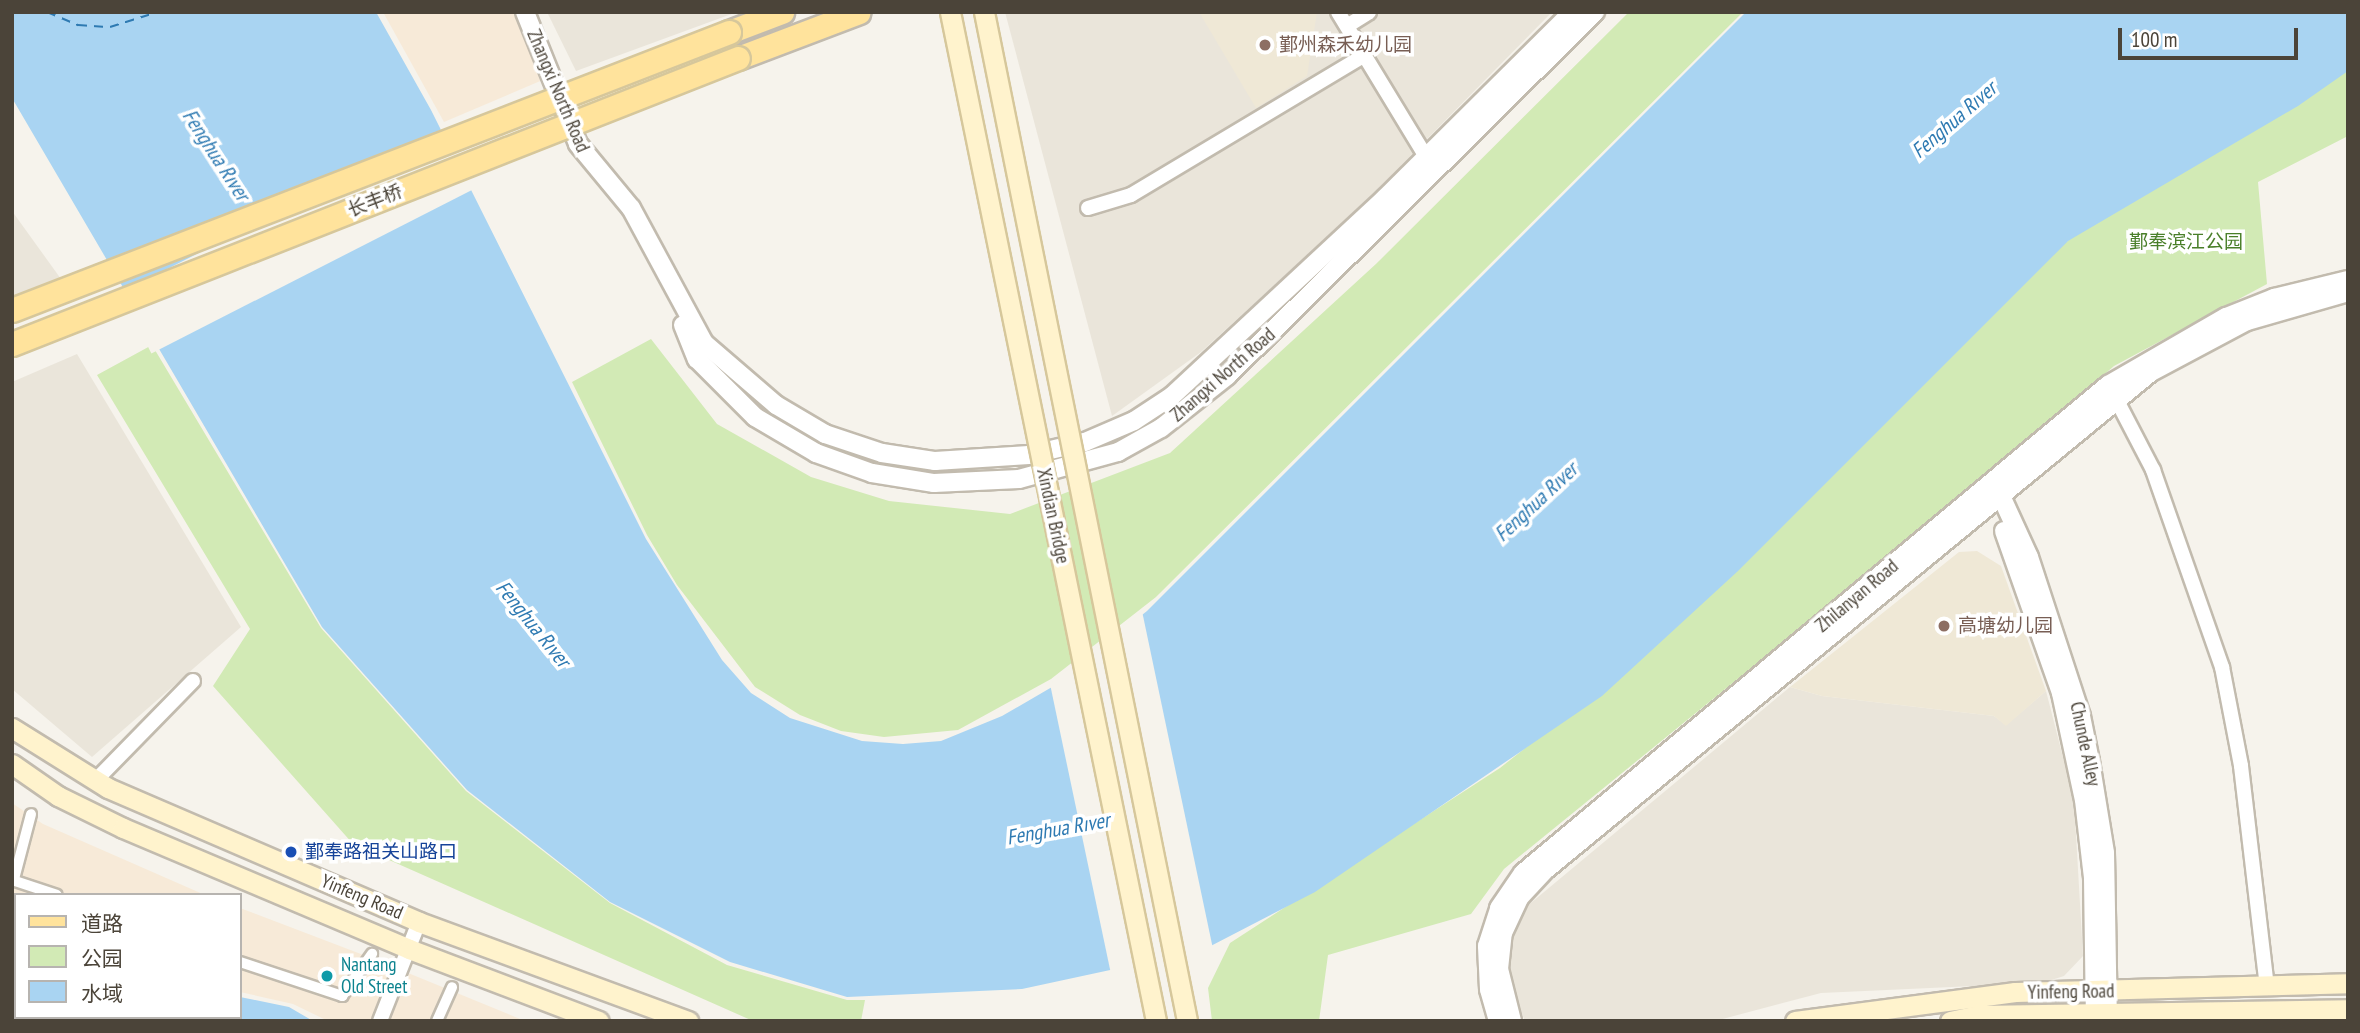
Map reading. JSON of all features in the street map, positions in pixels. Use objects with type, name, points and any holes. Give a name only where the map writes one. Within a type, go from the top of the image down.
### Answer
[{"type":"main road","name":"长丰桥","points":[[12,310],[782,12]]},
{"type":"main road","name":"长丰桥","points":[[12,344],[859,12]]},
{"type":"main road","name":"Xindian Bridge","points":[[950,12],[1156,1021]]},
{"type":"main road","name":"Xindian Bridge","points":[[984,12],[1187,1021]]},
{"type":"main road","name":"Yinfeng Road","points":[[12,728],[95,781],[419,922],[688,1021]]},
{"type":"main road","name":"Yinfeng Road","points":[[12,764],[58,796],[123,828],[409,949],[599,1021]]},
{"type":"main road","name":"Yinfeng Road","points":[[1795,1021],[2015,992],[2100,992],[2348,983]]},
{"type":"main road","name":"Yinfeng Road","points":[[1950,1021],[1978,1015],[2101,1018],[2348,1009]]},
{"type":"street","name":"Zhangxi North Road","points":[[525,12],[578,144],[594,169],[620,192],[704,343],[776,405],[825,434],[882,453],[934,461],[1029,455],[1110,433],[1172,396],[1236,341],[1572,12]]},
{"type":"street","points":[[1338,12],[1426,157]]},
{"type":"street","points":[[1347,26],[1369,12]]},
{"type":"street","name":"Zhangxi North Road","points":[[664,272],[696,359],[713,379],[755,417],[816,453],[872,473],[934,483],[970,483],[1019,479],[1118,452],[1161,428],[1227,376],[1595,12]]},
{"type":"street","points":[[1088,208],[1131,195],[1365,55]]},
{"type":"street","name":"Zhilanyan Road","points":[[1513,1021],[1503,995],[1500,949],[1508,916],[1530,884],[2112,392],[2226,317],[2274,298],[2348,280]]},
{"type":"street","name":"Zhilanyan Road","points":[[2112,392],[2237,326],[2348,292]]},
{"type":"street","points":[[2112,392],[2154,470],[2222,667],[2241,766],[2267,986]]},
{"type":"street","name":"Zhilanyan Road","points":[[1498,1021],[1489,989],[1487,946],[1499,908],[1523,873],[1992,492]]},
{"type":"street","name":"Chunde Alley","points":[[1992,492],[2029,557],[2088,750],[2105,853],[2101,1018]]},
{"type":"street","points":[[95,781],[193,681]]},
{"type":"street","points":[[31,814],[17,849],[13,879],[52,893]]},
{"type":"street","points":[[380,1021],[419,922]]},
{"type":"street","points":[[242,963],[342,996],[372,954]]},
{"type":"street","points":[[437,1021],[453,987]]},
{"type":"shaded area","points":[[383,12],[516,12],[545,79],[444,122]]},
{"type":"shaded area","points":[[547,12],[737,12],[576,71]]},
{"type":"shaded area","points":[[1005,12],[1552,12],[1362,205],[1201,352],[1112,416]]},
{"type":"shaded area","name":"鄞州森禾幼儿园","points":[[1199,12],[1317,12],[1307,76],[1256,108]]},
{"type":"shaded area","points":[[12,211],[61,279],[12,297]]},
{"type":"shaded area","points":[[77,354],[241,627],[92,757],[12,689],[12,382]]},
{"type":"shaded area","name":"高塘幼儿园","points":[[1977,551],[2001,566],[2046,691],[2006,726],[1994,716],[1822,696],[1790,687],[1959,552]]},
{"type":"shaded area","points":[[1790,687],[1822,696],[1994,716],[2006,725],[2046,691],[2074,800],[2083,956],[2064,976],[2042,983],[1821,993],[1715,1021],[1525,1021],[1510,986],[1511,943],[1526,907]]},
{"type":"shaded area","points":[[12,803],[43,824],[200,893],[14,893],[12,929]]},
{"type":"shaded area","name":"Nantang Old Street","points":[[242,909],[525,1021],[328,1021],[293,1004],[242,992]]},
{"type":"shaded area","points":[[12,978],[14,1019],[135,1021],[12,1021]]},
{"type":"green space","points":[[1629,12],[1743,12],[1156,597],[1051,679],[958,730],[884,737],[841,731],[800,715],[755,687],[677,585],[647,535],[572,382],[651,339],[717,424],[811,477],[889,501],[1010,514],[1170,453],[1377,263]]},
{"type":"green space","name":"鄞奉滨江公园","points":[[2348,57],[2348,136],[2258,182],[2267,284],[2114,366],[1981,481],[1504,869],[1471,914],[1328,955],[1319,1021],[1212,1021],[1208,988],[1230,943],[1500,768],[1640,657],[2019,283],[2125,191]]},
{"type":"green space","points":[[152,345],[321,628],[466,791],[610,903],[727,965],[847,1000],[865,1000],[861,1021],[753,1021],[353,844],[213,686],[250,629],[97,375]]},
{"type":"water","name":"Fenghua Rıver","points":[[12,12],[376,12],[431,110],[646,539],[722,660],[751,693],[790,718],[862,741],[903,744],[941,741],[1002,716],[1052,687],[1147,611],[1746,12],[2348,12],[2348,71],[2298,106],[2068,241],[1738,571],[1602,696],[1315,892],[1203,950],[1022,989],[847,997],[730,962],[610,902],[467,790],[322,627],[12,98]]},
{"type":"water","points":[[242,997],[289,1007],[313,1021],[224,1019],[242,1019]]},
{"type":"pier","points":[[444,128],[475,189],[151,353],[121,293]]},
{"type":"pier","points":[[1142,611],[1213,949],[1111,974],[1050,684]]},
{"type":"ferry route","points":[[47,12],[78,25],[110,27],[158,12]]},
{"type":"place","name":"鄞州森禾幼儿园","points":[[1265,45]]},
{"type":"place","name":"高塘幼儿园","points":[[1944,626]]},
{"type":"place","name":"鄞奉路祖关山路口","points":[[291,852]]},
{"type":"place","name":"Nantang Old Street","points":[[327,976]]}]
